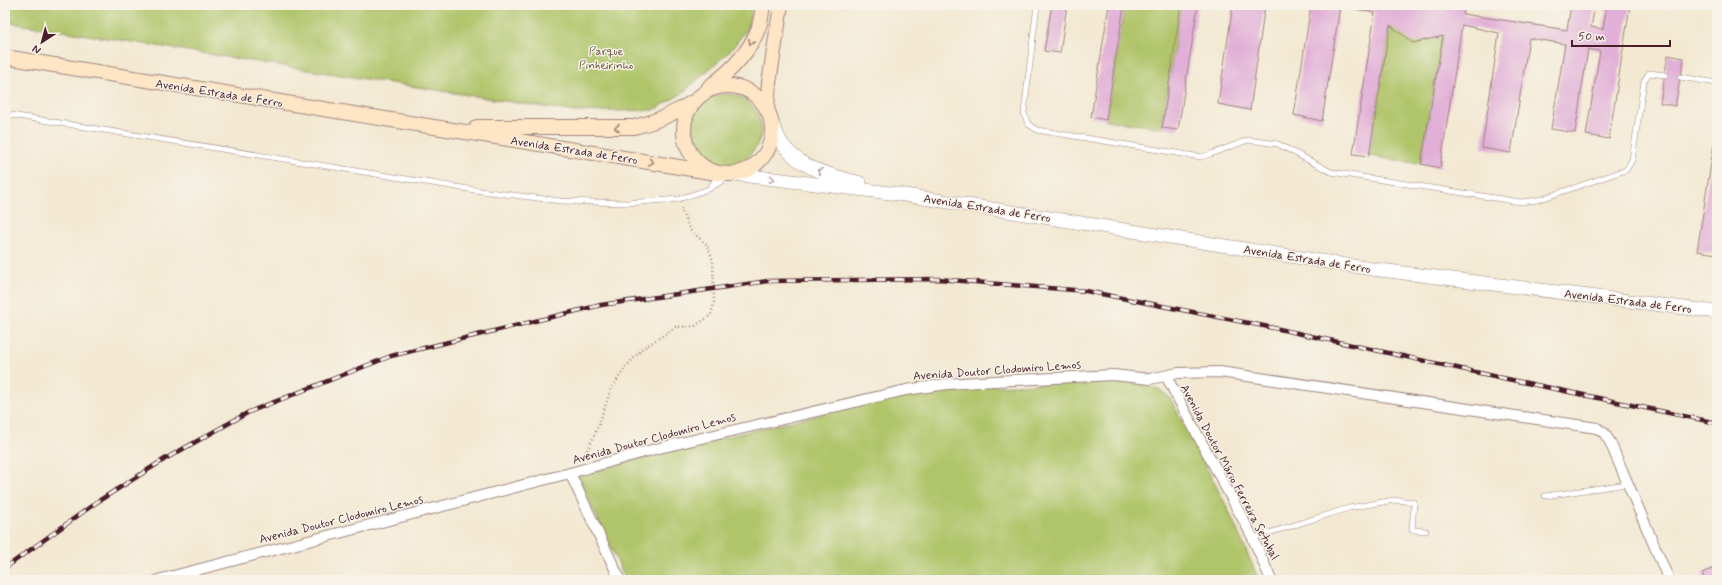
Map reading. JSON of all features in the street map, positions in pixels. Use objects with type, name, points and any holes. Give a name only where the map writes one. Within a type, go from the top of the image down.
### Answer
[{"type":"main road","points":[[705,90],[727,73],[750,45],[759,26],[763,5]]},
{"type":"main road","points":[[767,107],[769,83],[781,5]]},
{"type":"main road","name":"Avenida Estrada de Ferro","points":[[5,57],[716,173],[734,174],[750,169],[763,157],[771,141],[772,124],[767,107],[755,94],[739,86],[722,85],[705,90],[692,102],[667,116],[654,122],[634,127],[433,126]]},
{"type":"main road","name":"Avenida Estrada de Ferro","points":[[692,102],[684,118],[683,135],[688,152],[700,165],[716,173]]},
{"type":"street","name":"Avenida Estrada de Ferro","points":[[772,124],[783,145],[800,162],[821,172],[898,194]]},
{"type":"street","name":"Avenida Estrada de Ferro","points":[[734,174],[898,194],[1372,269],[1717,312]]},
{"type":"street","name":"Avenida Doutor Clodomiro Lemos","points":[[158,580],[570,473],[655,449],[906,390],[947,384],[1059,377],[1113,375],[1150,379],[1178,373],[1220,372],[1597,428],[1604,433],[1610,442],[1669,580]]},
{"type":"street","name":"Avenida Doutor Mário Ferreira Setubal","points":[[1166,376],[1252,538],[1271,580]]},
{"type":"street","points":[[570,473],[620,580]]},
{"type":"lane","points":[[1037,5],[1024,113],[1028,124],[1036,130],[1201,157],[1248,140],[1278,144],[1332,172],[1520,202],[1538,200],[1626,170],[1632,160],[1644,81],[1649,73],[1665,75]]},
{"type":"lane","points":[[1680,77],[1717,83]]},
{"type":"lane","points":[[5,114],[481,191],[554,200],[626,203],[679,199],[709,189],[734,174]]},
{"type":"lane","points":[[709,189],[716,179],[716,173]]},
{"type":"lane","points":[[1545,496],[1627,484]]},
{"type":"lane","points":[[1252,538],[1349,508],[1394,500],[1414,502],[1412,530],[1426,531]]},
{"type":"path","points":[[570,473],[587,451],[599,424],[611,389],[625,368],[642,349],[676,327],[695,326],[711,315],[714,302],[713,261],[707,245],[690,230],[682,213],[679,199]]},
{"type":"green space","name":"Parque Pinheirinho","points":[[5,5],[752,5],[748,28],[730,51],[681,94],[654,110],[575,112],[5,22]]},
{"type":"green space","points":[[1124,5],[1181,5],[1162,128],[1106,120]]},
{"type":"green space","points":[[1390,25],[1443,36],[1421,164],[1369,156]]},
{"type":"green space","points":[[719,94],[733,94],[746,100],[755,109],[759,115],[761,129],[759,143],[751,154],[740,162],[733,164],[719,164],[712,162],[701,154],[693,143],[691,136],[691,122],[693,115],[701,104],[712,96]]},
{"type":"green space","points":[[1084,382],[1129,382],[1159,389],[1170,398],[1227,507],[1259,580],[626,580],[578,476],[655,454],[884,399],[941,388]]},
{"type":"building","points":[[1052,5],[1067,5],[1060,53],[1044,51]]},
{"type":"building","points":[[1109,5],[1124,5],[1106,120],[1091,117]]},
{"type":"building","points":[[1181,5],[1198,5],[1178,130],[1162,128]]},
{"type":"building","points":[[1233,5],[1265,5],[1250,110],[1218,104]]},
{"type":"building","points":[[1311,5],[1465,5],[1463,14],[1567,30],[1571,5],[1595,5],[1591,27],[1603,29],[1607,5],[1630,5],[1609,139],[1586,135],[1600,51],[1588,49],[1575,133],[1551,129],[1565,44],[1529,38],[1511,153],[1482,148],[1499,33],[1462,25],[1440,168],[1421,164],[1443,36],[1413,43],[1390,25],[1369,156],[1353,154],[1375,13],[1340,6],[1322,121],[1294,115]]},
{"type":"building","points":[[1668,55],[1684,58],[1675,106],[1660,103]]},
{"type":"building","points":[[1717,132],[1717,254],[1697,251]]},
{"type":"building","points":[[1717,567],[1717,580],[1705,580],[1702,573]]},
{"type":"railway","points":[[5,568],[97,502],[165,459],[249,412],[391,356],[601,305],[768,281],[938,279],[1086,291],[1279,329],[1717,423]]}]
